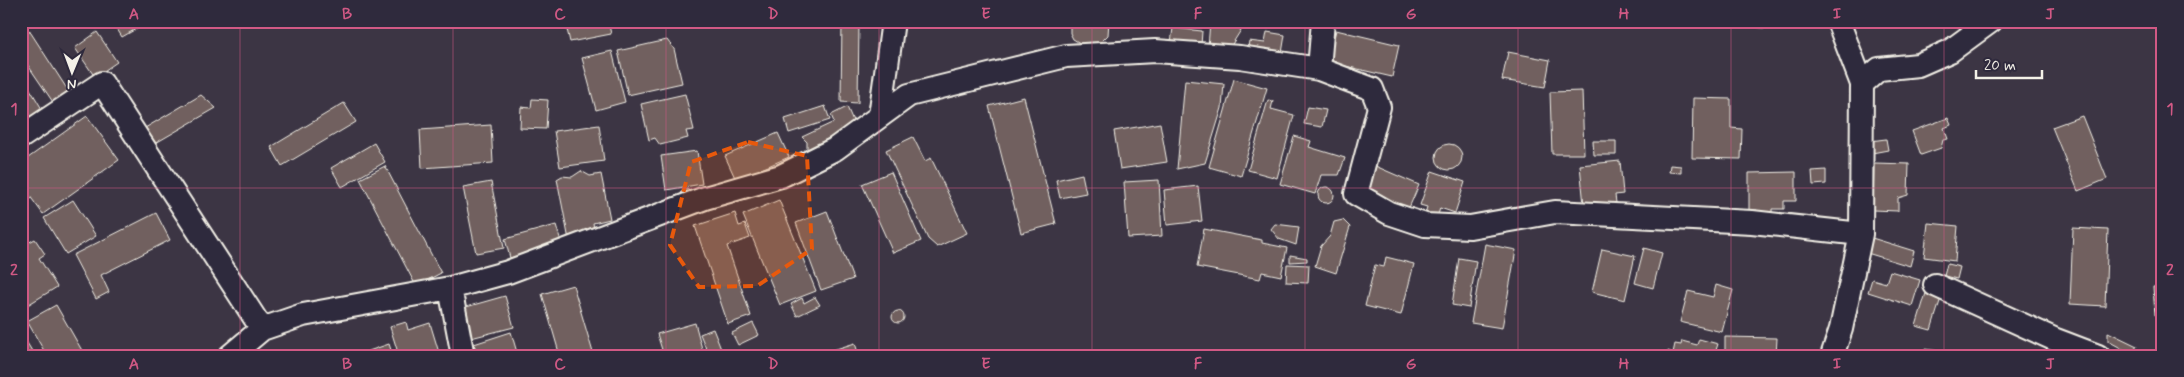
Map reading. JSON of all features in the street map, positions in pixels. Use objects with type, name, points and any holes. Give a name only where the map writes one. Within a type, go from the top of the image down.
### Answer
[{"type":"street","points":[[880,116],[893,21]]},
{"type":"street","points":[[1318,69],[1323,21]]},
{"type":"street","points":[[1832,356],[1841,330],[1861,234],[1862,84],[1838,21]]},
{"type":"street","points":[[1862,84],[1879,69],[1918,65],[1950,51],[1991,21]]},
{"type":"street","points":[[230,356],[262,329],[303,315],[450,288],[559,254],[705,198],[781,176],[835,149],[909,95],[1066,56],[1155,51],[1240,57],[1318,69],[1372,90],[1379,106],[1356,194],[1389,213],[1425,226],[1470,227],[1554,212],[1752,222],[1861,234]]},
{"type":"street","points":[[21,137],[102,83],[262,329]]},
{"type":"street","points":[[1935,285],[2056,340],[2098,356]]},
{"type":"street","points":[[450,288],[463,356]]},
{"type":"highlighted area","points":[[748,142],[807,156],[812,249],[757,286],[699,287],[670,245],[691,162]]},
{"type":"building","points":[[112,21],[150,21],[122,37]]},
{"type":"building","points":[[565,21],[608,21],[611,34],[570,42]]},
{"type":"building","points":[[842,21],[859,21],[858,103],[841,102]]},
{"type":"building","points":[[1070,21],[1109,21],[1108,35],[1098,45],[1085,46],[1073,39],[1070,33]]},
{"type":"building","points":[[1723,21],[1764,21],[1764,28],[1722,25]]},
{"type":"building","points":[[1210,22],[1232,25],[1241,30],[1229,49],[1208,47]]},
{"type":"building","points":[[1173,28],[1202,31],[1201,46],[1171,43]]},
{"type":"building","points":[[29,30],[71,95],[55,105],[21,55],[21,35]]},
{"type":"building","points":[[1336,30],[1399,45],[1392,77],[1328,62]]},
{"type":"building","points":[[97,32],[117,62],[95,77],[75,48]]},
{"type":"building","points":[[1267,32],[1285,35],[1281,59],[1247,53],[1249,41],[1265,43]]},
{"type":"building","points":[[667,40],[674,49],[682,83],[628,95],[618,51]]},
{"type":"building","points":[[612,51],[625,102],[596,110],[582,58]]},
{"type":"building","points":[[1508,52],[1550,60],[1545,87],[1502,80]]},
{"type":"building","points":[[21,74],[45,114],[25,125],[21,118]]},
{"type":"building","points":[[1234,79],[1267,88],[1241,176],[1209,167]]},
{"type":"building","points":[[1185,80],[1224,84],[1222,108],[1205,163],[1177,169]]},
{"type":"building","points":[[1582,91],[1584,154],[1552,154],[1550,92]]},
{"type":"building","points":[[685,94],[694,130],[686,131],[688,138],[660,145],[655,138],[649,140],[641,104]]},
{"type":"building","points":[[201,95],[216,108],[154,144],[145,128]]},
{"type":"building","points":[[1024,97],[1056,224],[1021,233],[989,106]]},
{"type":"building","points":[[1693,98],[1731,99],[1731,128],[1742,129],[1741,159],[1692,158]]},
{"type":"building","points":[[532,99],[548,100],[546,129],[520,128],[521,107],[531,108]]},
{"type":"building","points":[[1268,100],[1273,101],[1271,109],[1294,115],[1277,178],[1248,170]]},
{"type":"building","points":[[344,103],[356,122],[282,166],[271,147]]},
{"type":"building","points":[[825,106],[830,120],[789,133],[785,119]]},
{"type":"building","points":[[847,107],[857,130],[807,153],[807,142],[802,137],[834,122],[831,115]]},
{"type":"building","points":[[1308,107],[1326,110],[1322,127],[1304,124]]},
{"type":"building","points":[[87,116],[119,160],[43,214],[21,184],[21,163]]},
{"type":"building","points":[[2082,116],[2107,179],[2078,191],[2052,127]]},
{"type":"building","points":[[1948,118],[1951,125],[1944,128],[1948,139],[1943,140],[1941,148],[1921,155],[1912,131]]},
{"type":"building","points":[[1160,123],[1167,162],[1120,169],[1114,131]]},
{"type":"building","points":[[491,125],[493,163],[422,168],[420,130]]},
{"type":"building","points":[[599,125],[604,161],[560,167],[554,131]]},
{"type":"building","points":[[778,133],[789,157],[736,180],[725,156]]},
{"type":"building","points":[[1294,136],[1311,141],[1309,147],[1345,158],[1339,175],[1321,175],[1315,194],[1280,184]]},
{"type":"building","points":[[913,137],[925,161],[931,158],[967,233],[937,247],[928,239],[886,150]]},
{"type":"building","points":[[1886,139],[1888,150],[1872,153],[1870,141]]},
{"type":"building","points":[[1593,141],[1616,141],[1616,155],[1594,155]]},
{"type":"building","points":[[374,143],[385,162],[342,187],[331,168]]},
{"type":"building","points":[[1449,144],[1458,148],[1462,157],[1458,166],[1449,170],[1440,166],[1436,157],[1440,148]]},
{"type":"building","points":[[697,151],[702,184],[666,190],[661,156]]},
{"type":"building","points":[[1620,161],[1623,194],[1615,195],[1616,203],[1584,205],[1580,165]]},
{"type":"building","points":[[1874,163],[1909,164],[1908,195],[1898,198],[1898,211],[1873,210]]},
{"type":"building","points":[[1373,165],[1419,185],[1408,210],[1362,190]]},
{"type":"building","points":[[1670,165],[1681,166],[1681,173],[1669,172]]},
{"type":"building","points":[[385,166],[441,273],[416,286],[360,179]]},
{"type":"building","points":[[1826,170],[1826,184],[1813,185],[1812,171]]},
{"type":"building","points":[[581,171],[590,176],[601,174],[610,219],[593,223],[595,235],[569,240],[557,179],[562,176],[572,177]]},
{"type":"building","points":[[1432,171],[1465,182],[1455,213],[1440,208],[1437,218],[1425,214],[1427,207],[1420,205]]},
{"type":"building","points":[[891,172],[921,241],[893,253],[862,184]]},
{"type":"building","points":[[1796,172],[1796,201],[1784,201],[1784,209],[1772,209],[1772,216],[1756,217],[1757,210],[1749,210],[1749,173]]},
{"type":"building","points":[[1082,174],[1086,193],[1060,198],[1056,180]]},
{"type":"building","points":[[1159,180],[1162,236],[1128,238],[1124,182]]},
{"type":"building","points":[[491,182],[504,248],[476,253],[463,187]]},
{"type":"building","points":[[1198,186],[1202,221],[1167,225],[1164,190]]},
{"type":"building","points":[[1326,187],[1332,189],[1334,195],[1332,201],[1326,203],[1320,201],[1318,195],[1320,189]]},
{"type":"building","points":[[687,189],[694,194],[681,195],[682,191]]},
{"type":"building","points":[[73,200],[96,236],[66,254],[44,218]]},
{"type":"building","points":[[779,200],[816,291],[780,305],[743,215]]},
{"type":"building","points":[[827,211],[853,279],[821,290],[796,223]]},
{"type":"building","points":[[156,213],[170,240],[101,275],[109,292],[96,299],[73,255]]},
{"type":"building","points":[[735,213],[739,226],[745,224],[750,238],[727,246],[751,316],[728,324],[695,226]]},
{"type":"building","points":[[1343,220],[1350,227],[1336,273],[1315,266],[1321,246],[1330,236],[1334,222]]},
{"type":"building","points":[[1928,223],[1958,226],[1955,261],[1924,257]]},
{"type":"building","points":[[1275,224],[1299,227],[1296,245],[1279,239],[1271,229]]},
{"type":"building","points":[[556,225],[562,245],[510,258],[505,239]]},
{"type":"building","points":[[2073,228],[2108,230],[2105,306],[2070,304]]},
{"type":"building","points":[[1204,229],[1262,240],[1262,243],[1287,248],[1281,276],[1262,272],[1260,279],[1197,267]]},
{"type":"building","points":[[21,238],[26,244],[35,239],[45,254],[39,258],[57,287],[21,309]]},
{"type":"building","points":[[1872,238],[1914,251],[1910,266],[1867,253]]},
{"type":"building","points":[[1485,244],[1516,250],[1502,328],[1471,323]]},
{"type":"building","points":[[1644,248],[1662,253],[1653,288],[1635,283]]},
{"type":"building","points":[[1602,249],[1635,256],[1625,300],[1592,292]]},
{"type":"building","points":[[1290,255],[1307,258],[1307,261],[1290,262]]},
{"type":"building","points":[[1386,257],[1414,264],[1401,315],[1365,306],[1375,265],[1384,267]]},
{"type":"building","points":[[1459,258],[1476,261],[1469,308],[1452,305]]},
{"type":"building","points":[[1287,264],[1309,265],[1308,283],[1286,282]]},
{"type":"building","points":[[1947,264],[1960,267],[1957,279],[1944,276]]},
{"type":"building","points":[[1890,271],[1920,280],[1912,306],[1868,292],[1872,279],[1886,283]]},
{"type":"building","points":[[573,285],[594,356],[560,356],[542,294]]},
{"type":"building","points":[[1716,285],[1733,290],[1722,332],[1680,322],[1688,291],[1713,297]]},
{"type":"building","points":[[2163,286],[2163,314],[2155,315],[2153,287]]},
{"type":"building","points":[[1926,293],[1941,298],[1931,330],[1916,326]]},
{"type":"building","points":[[505,296],[514,327],[467,339],[459,309]]},
{"type":"building","points":[[815,297],[820,305],[797,316],[791,304],[802,298],[804,303]]},
{"type":"building","points":[[56,305],[84,354],[80,356],[47,356],[27,321]]},
{"type":"building","points":[[896,311],[900,311],[904,317],[900,323],[896,323],[892,319],[892,315]]},
{"type":"building","points":[[406,322],[408,330],[430,323],[440,356],[399,356],[390,327]]},
{"type":"building","points":[[695,323],[704,356],[664,356],[657,334]]},
{"type":"building","points":[[753,323],[759,335],[738,345],[732,333]]},
{"type":"building","points":[[713,329],[723,354],[719,356],[709,356],[700,334]]},
{"type":"building","points":[[511,332],[518,356],[478,356],[474,344]]},
{"type":"building","points":[[2108,332],[2137,346],[2132,354],[2108,341]]},
{"type":"building","points":[[21,333],[35,356],[21,356]]},
{"type":"building","points":[[1725,337],[1777,338],[1776,356],[1725,356]]},
{"type":"building","points":[[1699,339],[1718,344],[1714,356],[1667,356],[1668,351],[1673,353],[1675,344],[1681,345],[1682,341],[1697,345]]},
{"type":"building","points":[[855,343],[859,356],[817,355]]},
{"type":"building","points":[[389,344],[393,356],[354,356]]},
{"type":"building","points":[[1924,349],[1940,351],[1940,356],[1923,356]]},
{"type":"building","points":[[1902,353],[1919,356],[1902,356]]}]
